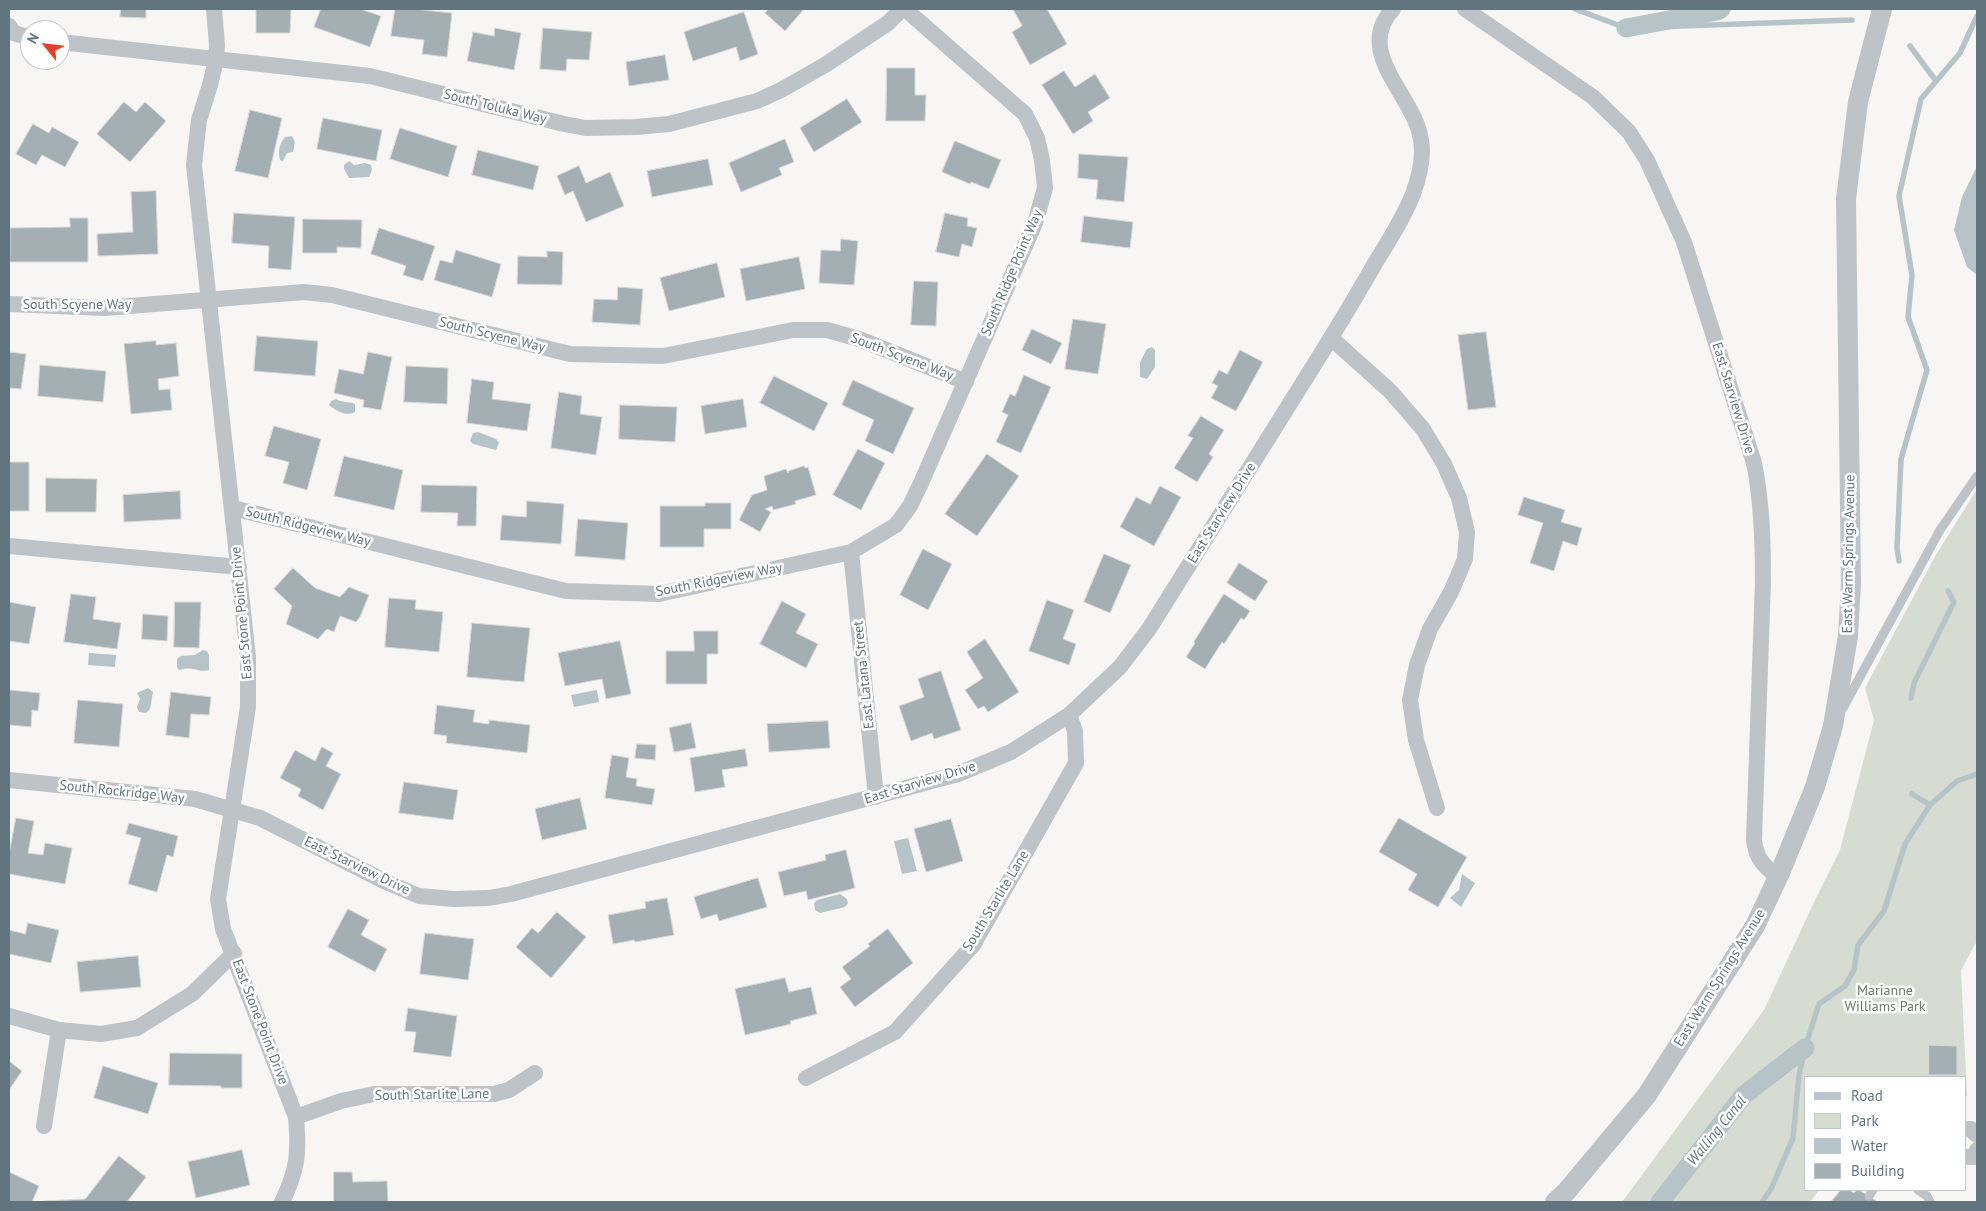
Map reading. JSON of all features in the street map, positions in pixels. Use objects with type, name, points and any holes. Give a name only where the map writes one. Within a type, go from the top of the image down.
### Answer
[{"type":"street","name":"East Stone Point Drive","points":[[214,9],[217,45],[216,60],[199,120],[194,165],[248,657],[248,707],[218,898],[223,929],[234,953],[296,1117],[298,1150],[293,1181],[282,1202]]},
{"type":"street","name":"South Toluka Way","points":[[70,43],[370,76],[564,124],[586,128],[636,127],[670,124],[757,100],[781,90],[825,65],[888,23],[904,9]]},
{"type":"street","name":"South Ridge Point Way","points":[[904,9],[1025,114],[1037,138],[1042,160],[1045,188],[1035,223],[966,382]]},
{"type":"street","name":"East Starview Drive","points":[[233,810],[260,818],[386,882],[419,896],[454,899],[489,898],[511,894],[958,774],[1011,752],[1069,716],[1120,667],[1149,629],[1331,338],[1395,230],[1413,194],[1422,162],[1420,136],[1414,118],[1382,60],[1378,46],[1382,24],[1393,9]]},
{"type":"street","name":"East Starview Drive","points":[[1465,9],[1593,97],[1629,132],[1647,160],[1684,242],[1754,463],[1758,482],[1763,581],[1754,840],[1757,858],[1778,877]]},
{"type":"street","name":"East Warm Springs Avenue","points":[[1556,1202],[1647,1095],[1755,926],[1778,877],[1815,787],[1833,726],[1848,636],[1851,583],[1846,199],[1858,102],[1882,9]]},
{"type":"street","points":[[9,26],[14,33],[20,35]]},
{"type":"street","name":"South Scyene Way","points":[[9,304],[105,308],[304,292],[332,294],[570,354],[663,356],[793,330],[827,330],[859,339],[966,382]]},
{"type":"street","points":[[1331,338],[1390,391],[1423,429],[1444,464],[1455,489],[1467,532],[1465,559],[1430,629],[1417,665],[1410,700],[1416,740],[1437,808]]},
{"type":"street","name":"South Ridgeview Way","points":[[233,508],[566,591],[659,594],[851,552],[896,525],[910,506],[966,382]]},
{"type":"street","points":[[9,546],[239,567]]},
{"type":"street","name":"East Latana Street","points":[[851,552],[876,797]]},
{"type":"street","name":"South Starlite Lane","points":[[806,1078],[895,1032],[973,945],[1076,763],[1075,731],[1069,716]]},
{"type":"street","name":"South Rockridge Way","points":[[9,780],[195,799],[233,810]]},
{"type":"street","points":[[9,1016],[59,1030],[101,1034],[137,1028],[192,994],[234,953]]},
{"type":"street","points":[[44,1126],[59,1030]]},
{"type":"street","name":"South Starlite Lane","points":[[296,1117],[341,1101],[374,1094],[494,1094],[509,1090],[535,1072]]},
{"type":"street","points":[[1966,1129],[1970,1129],[1977,1135]]},
{"type":"street","points":[[1966,1157],[1975,1156],[1977,1150]]},
{"type":"lane","points":[[1833,726],[1940,530],[1977,476]]},
{"type":"lane","points":[[1920,1191],[1928,1196],[1930,1202]]},
{"type":"green space","name":"Marianne Williams Park","points":[[1977,489],[1977,941],[1961,970],[1967,1096],[1966,1076],[1804,1076],[1804,1191],[1818,1191],[1810,1202],[1622,1202],[1764,1010],[1840,850],[1874,720],[1865,688],[1934,558]]},
{"type":"water","points":[[292,136],[295,142],[293,152],[287,153],[283,161],[280,160],[281,142],[285,137]]},
{"type":"water","points":[[349,161],[354,165],[365,163],[371,165],[372,170],[369,177],[349,178],[344,165]]},
{"type":"water","points":[[1977,166],[1977,275],[1967,267],[1954,230],[1962,197]]},
{"type":"water","points":[[1152,347],[1155,350],[1155,367],[1147,379],[1140,377],[1140,362],[1147,349]]},
{"type":"water","points":[[336,399],[355,404],[355,412],[341,413],[329,405],[331,401]]},
{"type":"water","points":[[478,432],[496,439],[499,443],[496,450],[473,444],[470,441],[473,433]]},
{"type":"water","points":[[203,650],[207,651],[209,655],[209,670],[179,670],[177,659],[181,656],[195,655]]},
{"type":"water","points":[[89,653],[116,655],[115,667],[88,665]]},
{"type":"water","points":[[148,688],[153,692],[150,709],[146,713],[139,712],[137,707],[140,699],[137,693]]},
{"type":"water","points":[[597,690],[599,702],[574,707],[571,695]]},
{"type":"water","points":[[908,838],[917,871],[902,874],[894,841]]},
{"type":"water","points":[[1462,874],[1475,883],[1461,907],[1450,898],[1459,890]]},
{"type":"water","points":[[840,894],[847,899],[848,903],[845,907],[820,913],[815,910],[814,903],[817,900]]},
{"type":"building","points":[[121,9],[146,9],[146,18],[120,17]]},
{"type":"building","points":[[291,9],[290,33],[256,33],[256,10]]},
{"type":"building","points":[[321,9],[360,9],[381,16],[370,47],[314,27]]},
{"type":"building","points":[[395,9],[452,13],[447,57],[422,54],[424,40],[391,36]]},
{"type":"building","points":[[769,9],[804,9],[785,31],[765,13]]},
{"type":"building","points":[[1013,9],[1047,9],[1067,44],[1030,65],[1012,32],[1022,26]]},
{"type":"building","points":[[744,12],[758,54],[740,61],[736,47],[693,61],[684,32]]},
{"type":"building","points":[[495,28],[521,33],[514,70],[467,61],[473,32],[494,36]]},
{"type":"building","points":[[543,28],[592,32],[589,60],[567,59],[566,71],[540,69]]},
{"type":"building","points":[[665,55],[669,80],[629,86],[626,62]]},
{"type":"building","points":[[887,68],[915,68],[915,95],[926,95],[925,121],[886,121]]},
{"type":"building","points":[[1064,71],[1075,87],[1095,74],[1110,98],[1088,112],[1093,121],[1073,134],[1042,85]]},
{"type":"building","points":[[847,99],[862,122],[814,152],[800,128]]},
{"type":"building","points":[[124,102],[136,112],[145,102],[166,121],[130,162],[97,134]]},
{"type":"building","points":[[250,110],[282,118],[268,178],[235,171]]},
{"type":"building","points":[[323,118],[382,130],[376,161],[317,149]]},
{"type":"building","points":[[33,124],[49,133],[52,127],[79,142],[65,167],[42,155],[36,165],[16,154]]},
{"type":"building","points":[[400,128],[457,146],[448,177],[390,159]]},
{"type":"building","points":[[785,139],[794,162],[779,168],[782,175],[741,192],[729,163]]},
{"type":"building","points":[[955,141],[1001,160],[989,189],[971,182],[970,184],[942,172]]},
{"type":"building","points":[[478,150],[539,166],[533,190],[472,175]]},
{"type":"building","points":[[1079,154],[1128,157],[1124,202],[1096,199],[1098,180],[1078,178]]},
{"type":"building","points":[[708,159],[713,185],[652,197],[647,171]]},
{"type":"building","points":[[579,166],[586,183],[610,172],[624,206],[586,222],[573,191],[565,195],[557,176]]},
{"type":"building","points":[[156,191],[158,254],[98,256],[97,234],[133,232],[131,192]]},
{"type":"building","points":[[234,213],[295,217],[291,270],[268,268],[269,246],[232,243]]},
{"type":"building","points":[[945,213],[968,218],[967,226],[977,228],[972,247],[962,244],[959,257],[936,252]]},
{"type":"building","points":[[1084,216],[1133,222],[1130,248],[1081,242]]},
{"type":"building","points":[[70,218],[88,218],[88,262],[10,262],[10,228],[70,227]]},
{"type":"building","points":[[303,219],[362,220],[361,248],[337,247],[337,253],[303,253]]},
{"type":"building","points":[[379,228],[435,246],[423,281],[403,275],[406,266],[371,254]]},
{"type":"building","points":[[841,239],[858,241],[854,285],[819,283],[821,250],[840,251]]},
{"type":"building","points":[[456,250],[501,264],[492,297],[434,280],[440,260],[452,263]]},
{"type":"building","points":[[547,251],[563,252],[562,285],[517,284],[518,256],[547,257]]},
{"type":"building","points":[[799,257],[805,289],[746,301],[740,269]]},
{"type":"building","points":[[717,263],[725,297],[669,311],[660,278]]},
{"type":"building","points":[[914,281],[938,282],[936,326],[911,325]]},
{"type":"building","points":[[618,287],[643,289],[640,325],[592,322],[594,299],[617,300]]},
{"type":"building","points":[[1073,319],[1106,324],[1098,374],[1065,369]]},
{"type":"building","points":[[1032,329],[1062,343],[1051,364],[1022,350]]},
{"type":"building","points":[[1486,332],[1496,407],[1468,410],[1458,335]]},
{"type":"building","points":[[257,336],[318,341],[315,376],[254,371]]},
{"type":"building","points":[[156,341],[156,345],[176,343],[179,376],[158,379],[159,390],[170,389],[172,410],[131,414],[124,344]]},
{"type":"building","points":[[1240,350],[1263,362],[1236,411],[1211,398],[1218,386],[1212,383],[1219,370],[1227,374]]},
{"type":"building","points":[[9,352],[26,354],[21,389],[9,388]]},
{"type":"building","points":[[368,352],[392,357],[381,410],[363,407],[364,400],[334,393],[339,369],[363,374]]},
{"type":"building","points":[[40,365],[106,371],[103,402],[38,396]]},
{"type":"building","points":[[406,366],[448,368],[447,404],[404,402]]},
{"type":"building","points":[[1024,375],[1051,387],[1021,453],[996,442],[1008,415],[1002,412],[1010,394],[1015,396]]},
{"type":"building","points":[[774,376],[828,403],[814,431],[760,403]]},
{"type":"building","points":[[472,379],[494,382],[492,399],[531,404],[527,431],[467,423]]},
{"type":"building","points":[[853,380],[914,408],[893,454],[865,441],[874,420],[842,405]]},
{"type":"building","points":[[559,392],[582,396],[580,414],[602,417],[596,455],[551,448]]},
{"type":"building","points":[[743,399],[747,427],[705,434],[701,406]]},
{"type":"building","points":[[620,405],[677,407],[675,442],[619,439]]},
{"type":"building","points":[[1201,416],[1224,430],[1209,454],[1213,457],[1197,482],[1174,468],[1193,438],[1188,436]]},
{"type":"building","points":[[274,426],[321,439],[307,490],[283,483],[289,462],[265,456]]},
{"type":"building","points":[[858,449],[885,463],[861,510],[833,495]]},
{"type":"building","points":[[987,454],[1019,476],[977,536],[945,514]]},
{"type":"building","points":[[344,456],[403,470],[394,510],[334,496]]},
{"type":"building","points":[[9,462],[29,462],[29,511],[9,511]]},
{"type":"building","points":[[804,466],[805,468],[808,467],[816,495],[795,501],[796,504],[773,510],[772,506],[765,509],[771,512],[760,532],[739,520],[752,495],[767,490],[764,476],[786,469],[788,473]]},
{"type":"building","points":[[46,478],[97,479],[96,512],[46,512]]},
{"type":"building","points":[[422,485],[477,486],[476,526],[457,526],[458,513],[421,512]]},
{"type":"building","points":[[1160,486],[1181,497],[1154,546],[1120,527],[1136,497],[1150,504]]},
{"type":"building","points":[[180,491],[181,519],[124,522],[123,495]]},
{"type":"building","points":[[1524,497],[1565,510],[1561,522],[1582,528],[1577,546],[1563,541],[1554,571],[1530,563],[1543,523],[1518,515]]},
{"type":"building","points":[[527,501],[564,504],[561,544],[500,540],[502,515],[526,517]]},
{"type":"building","points":[[705,503],[731,503],[731,529],[704,529],[704,547],[660,547],[660,506],[705,506]]},
{"type":"building","points":[[578,519],[628,523],[625,560],[575,556]]},
{"type":"building","points":[[923,549],[952,564],[928,610],[900,595]]},
{"type":"building","points":[[1104,554],[1131,565],[1110,613],[1084,602]]},
{"type":"building","points":[[1239,563],[1268,581],[1255,601],[1227,583]]},
{"type":"building","points":[[293,568],[315,588],[340,597],[349,587],[369,595],[360,617],[356,622],[340,616],[334,632],[327,629],[318,639],[286,624],[292,606],[274,589]]},
{"type":"building","points":[[71,594],[96,597],[93,619],[121,623],[117,649],[64,642]]},
{"type":"building","points":[[1224,594],[1250,611],[1244,620],[1241,618],[1224,644],[1222,642],[1205,669],[1186,657]]},
{"type":"building","points":[[389,598],[416,600],[415,609],[443,612],[439,652],[385,647]]},
{"type":"building","points":[[1047,600],[1074,610],[1063,639],[1076,644],[1069,665],[1029,651]]},
{"type":"building","points":[[782,601],[806,614],[796,633],[818,644],[806,668],[760,644]]},
{"type":"building","points":[[9,602],[36,607],[29,644],[9,641]]},
{"type":"building","points":[[175,602],[201,602],[199,648],[174,647]]},
{"type":"building","points":[[143,614],[168,616],[167,641],[142,639]]},
{"type":"building","points":[[472,623],[530,628],[524,682],[467,677]]},
{"type":"building","points":[[694,631],[718,631],[718,654],[707,654],[707,684],[666,684],[666,651],[694,651]]},
{"type":"building","points":[[985,639],[1019,692],[988,712],[984,706],[978,709],[965,690],[983,678],[967,652]]},
{"type":"building","points":[[620,641],[631,694],[606,699],[602,679],[565,686],[558,653]]},
{"type":"building","points":[[941,671],[961,730],[934,739],[932,733],[911,741],[899,706],[924,697],[918,679]]},
{"type":"building","points":[[9,690],[40,693],[38,711],[32,710],[31,727],[9,725]]},
{"type":"building","points":[[171,692],[211,697],[209,715],[191,714],[189,738],[166,735]]},
{"type":"building","points":[[78,700],[123,704],[119,747],[74,743]]},
{"type":"building","points":[[437,705],[475,710],[473,722],[489,724],[489,720],[530,725],[527,753],[446,743],[447,736],[434,734]]},
{"type":"building","points":[[828,721],[830,748],[769,752],[767,724]]},
{"type":"building","points":[[691,723],[696,748],[674,752],[669,728]]},
{"type":"building","points":[[637,744],[656,745],[655,760],[635,758]]},
{"type":"building","points":[[322,747],[333,753],[326,766],[341,774],[323,810],[298,796],[301,789],[280,778],[295,750],[315,761]]},
{"type":"building","points":[[745,749],[748,766],[722,770],[725,787],[695,792],[690,758]]},
{"type":"building","points":[[612,755],[629,758],[626,777],[637,779],[636,786],[655,789],[652,805],[605,798]]},
{"type":"building","points":[[404,782],[458,790],[453,820],[399,813]]},
{"type":"building","points":[[580,798],[587,829],[542,840],[535,809]]},
{"type":"building","points":[[16,818],[34,821],[28,853],[43,855],[45,843],[72,848],[65,884],[9,874],[9,854]]},
{"type":"building","points":[[1399,818],[1467,857],[1438,907],[1408,890],[1417,874],[1379,852]]},
{"type":"building","points":[[951,819],[963,861],[926,872],[914,829]]},
{"type":"building","points":[[129,823],[178,836],[173,857],[167,855],[157,892],[128,884],[141,838],[126,834]]},
{"type":"building","points":[[846,850],[855,888],[808,900],[806,891],[784,896],[778,872],[826,860],[825,855]]},
{"type":"building","points":[[758,878],[767,907],[719,921],[717,914],[701,919],[694,897]]},
{"type":"building","points":[[667,898],[674,935],[613,944],[608,915],[646,908],[645,902]]},
{"type":"building","points":[[348,909],[369,920],[361,935],[387,949],[375,972],[328,947]]},
{"type":"building","points":[[557,912],[586,937],[551,978],[516,947],[532,928],[538,933]]},
{"type":"building","points":[[28,923],[59,930],[51,963],[9,954],[9,930],[25,934]]},
{"type":"building","points":[[888,929],[913,963],[855,1007],[840,987],[851,979],[842,967],[870,946],[868,944]]},
{"type":"building","points":[[425,933],[474,939],[468,980],[420,974]]},
{"type":"building","points":[[138,956],[141,987],[80,992],[77,962]]},
{"type":"building","points":[[785,978],[789,992],[811,987],[817,1014],[790,1021],[791,1024],[745,1035],[735,989]]},
{"type":"building","points":[[408,1008],[457,1016],[451,1057],[413,1052],[416,1032],[405,1031]]},
{"type":"building","points":[[1929,1045],[1957,1046],[1957,1075],[1929,1075]]},
{"type":"building","points":[[170,1053],[242,1054],[242,1088],[169,1085]]},
{"type":"building","points":[[9,1061],[22,1071],[9,1090]]},
{"type":"building","points":[[103,1066],[158,1083],[148,1114],[94,1098]]},
{"type":"building","points":[[242,1150],[250,1185],[196,1198],[188,1162]]},
{"type":"building","points":[[119,1156],[146,1177],[127,1202],[44,1202],[85,1199]]},
{"type":"building","points":[[9,1172],[39,1186],[32,1202],[9,1202]]},
{"type":"building","points":[[334,1172],[352,1172],[353,1182],[387,1181],[388,1202],[334,1202]]},
{"type":"building","points":[[1840,1191],[1851,1191],[1854,1193],[1861,1191],[1878,1202],[1831,1202]]},
{"type":"waterway","points":[[1575,9],[1626,28],[1852,20]]},
{"type":"waterway","points":[[1626,28],[1721,9]]},
{"type":"waterway","points":[[1899,561],[1897,548],[1901,459],[1927,370],[1908,317],[1912,275],[1899,196],[1921,99],[1960,53],[1977,16]]},
{"type":"waterway","points":[[1910,46],[1936,81]]},
{"type":"waterway","points":[[1911,698],[1914,683],[1954,602],[1948,591]]},
{"type":"waterway","points":[[1762,1202],[1771,1189],[1793,1138],[1799,1075],[1805,1048],[1819,1004],[1845,986],[1854,970],[1858,945],[1884,911],[1905,844],[1930,805],[1957,781],[1977,774]]},
{"type":"waterway","points":[[1912,794],[1930,805]]},
{"type":"waterway","name":"Walling Canal","points":[[1660,1202],[1744,1095],[1805,1048]]}]
